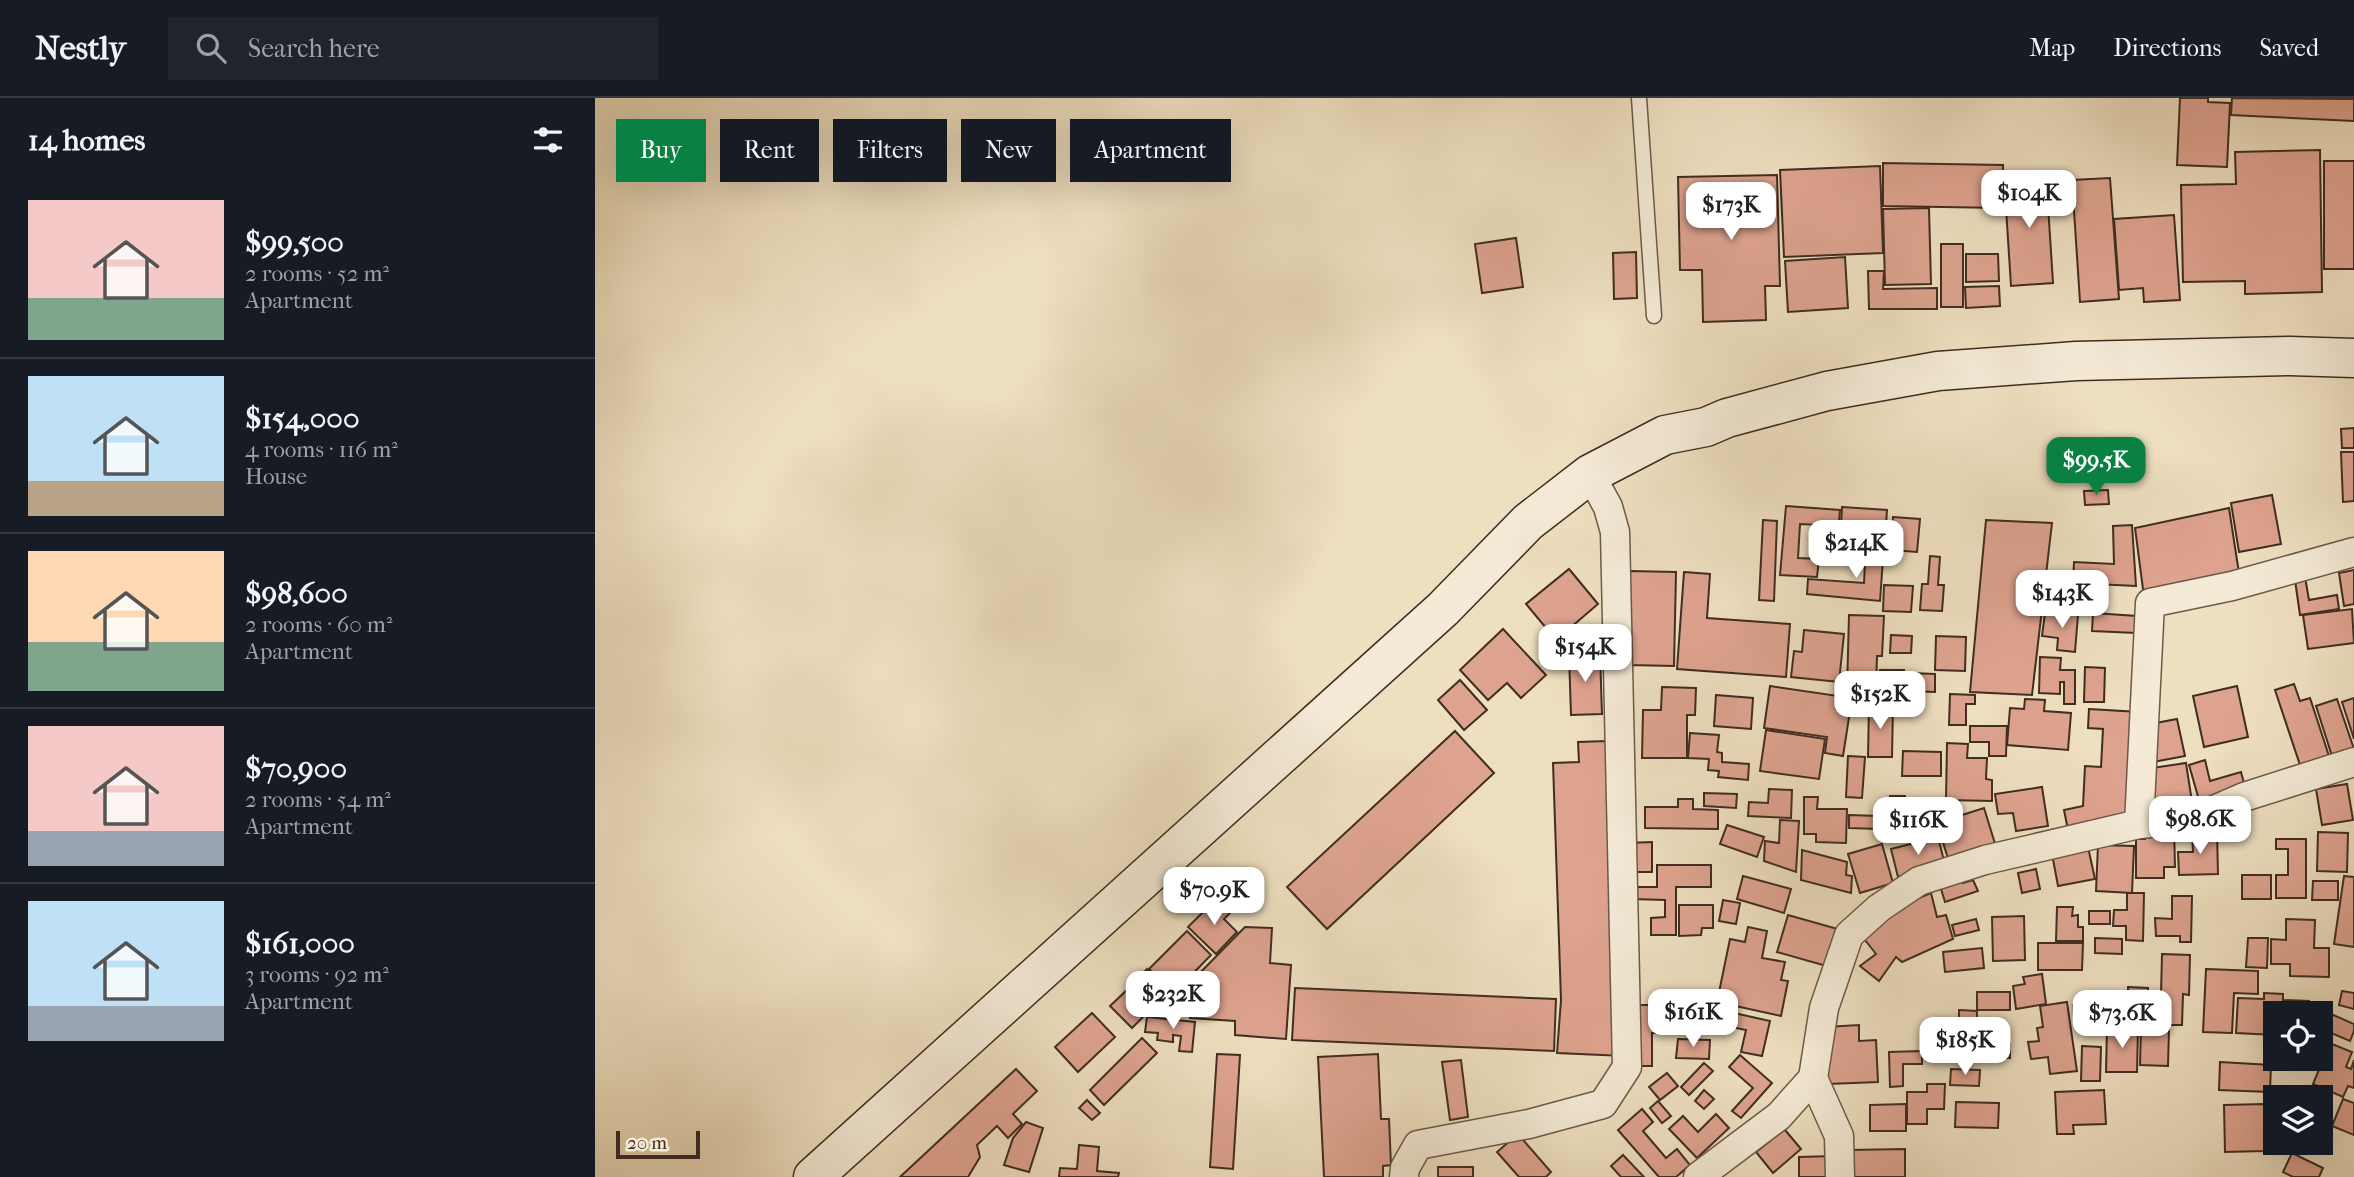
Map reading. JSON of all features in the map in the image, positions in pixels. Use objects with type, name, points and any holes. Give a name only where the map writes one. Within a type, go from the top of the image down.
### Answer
[{"type":"main road","points":[[813,1177],[1443,608],[1528,522],[1590,474],[1665,435],[1827,391],[1938,371],[2076,361],[2290,356],[2354,358]]},
{"type":"street","points":[[1404,1177],[1405,1168],[1418,1145],[1529,1124],[1602,1104],[1627,1067],[1615,532],[1608,507],[1590,474]]},
{"type":"street","points":[[2139,824],[2150,603],[2232,586],[2354,552]]},
{"type":"street","points":[[1698,1177],[1779,1116],[1813,1078],[1824,1009],[1849,935],[1879,908],[1919,881],[1985,860],[2139,824],[2190,820],[2244,797],[2354,762]]},
{"type":"street","points":[[1813,1078],[1839,1136],[1840,1177]]},
{"type":"lane","points":[[1639,98],[1654,316]]},
{"type":"building","points":[[2180,98],[2208,98],[2208,102],[2230,103],[2227,167],[2177,165]]},
{"type":"building","points":[[2232,98],[2354,99],[2354,121],[2231,115]]},
{"type":"building","points":[[2320,150],[2322,292],[2245,294],[2245,281],[2183,282],[2181,185],[2236,184],[2235,152]]},
{"type":"building","points":[[2324,161],[2354,161],[2354,269],[2324,269]]},
{"type":"building","points":[[1883,163],[2003,165],[2002,208],[1883,206]]},
{"type":"building","points":[[1880,166],[1883,253],[1784,257],[1780,170]]},
{"type":"building","points":[[2046,174],[2053,283],[2011,286],[2004,177]]},
{"type":"building","points":[[1777,175],[1780,286],[1765,286],[1766,320],[1703,322],[1702,270],[1680,270],[1678,177]]},
{"type":"building","points":[[2110,178],[2119,299],[2080,302],[2072,180]]},
{"type":"building","points":[[1929,208],[1931,284],[1885,285],[1883,209]]},
{"type":"building","points":[[2174,215],[2180,300],[2144,302],[2143,288],[2119,290],[2114,219]]},
{"type":"building","points":[[1516,238],[1523,287],[1482,293],[1475,244]]},
{"type":"building","points":[[1941,244],[1963,244],[1963,307],[1941,307]]},
{"type":"building","points":[[1636,252],[1637,298],[1614,299],[1613,253]]},
{"type":"building","points":[[1966,254],[1998,254],[1999,281],[1966,282]]},
{"type":"building","points":[[1845,257],[1848,308],[1788,312],[1785,261]]},
{"type":"building","points":[[1868,271],[1884,271],[1883,289],[1937,288],[1937,309],[1869,309]]},
{"type":"building","points":[[1999,286],[2000,306],[1966,308],[1965,287]]},
{"type":"building","points":[[2354,428],[2354,448],[2342,448],[2341,429]]},
{"type":"building","points":[[2341,452],[2354,452],[2354,501],[2343,502]]},
{"type":"building","points":[[2108,490],[2109,504],[2085,505],[2084,491]]},
{"type":"building","points":[[2272,495],[2281,544],[2239,552],[2231,503]]},
{"type":"building","points":[[1786,506],[1840,510],[1838,536],[1820,535],[1821,525],[1800,524],[1798,558],[1819,559],[1817,577],[1780,575]]},
{"type":"building","points":[[1842,507],[1887,510],[1885,540],[1864,539],[1864,528],[1841,526]]},
{"type":"building","points":[[2229,508],[2239,573],[2144,597],[2135,528]]},
{"type":"building","points":[[1893,517],[1920,519],[1917,552],[1891,550]]},
{"type":"building","points":[[1763,520],[1777,521],[1774,601],[1759,600]]},
{"type":"building","points":[[1986,520],[2052,523],[2032,695],[1970,692]]},
{"type":"building","points":[[2132,525],[2136,586],[2073,583],[2074,562],[2114,564],[2113,526]]},
{"type":"building","points":[[1866,544],[1884,545],[1880,601],[1807,594],[1808,579],[1864,583]]},
{"type":"building","points":[[1930,556],[1940,557],[1938,585],[1944,585],[1942,611],[1920,610],[1922,584],[1928,584]]},
{"type":"building","points":[[1569,569],[1598,604],[1556,640],[1526,604]]},
{"type":"building","points":[[2354,570],[2354,604],[2344,606],[2339,573]]},
{"type":"building","points":[[1630,571],[1676,572],[1674,666],[1628,665]]},
{"type":"building","points":[[2304,571],[2309,600],[2337,595],[2339,609],[2300,615],[2294,573]]},
{"type":"building","points":[[1684,572],[1710,574],[1707,618],[1790,624],[1786,677],[1677,669]]},
{"type":"building","points":[[1884,585],[1913,586],[1911,612],[1883,611]]},
{"type":"building","points":[[2352,609],[2354,643],[2308,649],[2303,615]]},
{"type":"building","points":[[2045,613],[2078,615],[2075,652],[2057,650],[2058,638],[2042,636]]},
{"type":"building","points":[[2093,613],[2137,616],[2136,633],[2092,631]]},
{"type":"building","points":[[1849,615],[1884,616],[1882,656],[1877,656],[1876,690],[1847,689]]},
{"type":"building","points":[[1503,629],[1546,675],[1521,698],[1507,683],[1488,700],[1460,670]]},
{"type":"building","points":[[1804,630],[1844,634],[1839,682],[1791,677],[1794,651],[1802,652]]},
{"type":"building","points":[[1891,635],[1912,636],[1911,653],[1890,653]]},
{"type":"building","points":[[1936,636],[1966,637],[1965,671],[1935,670]]},
{"type":"building","points":[[1600,654],[1602,714],[1571,715],[1569,655]]},
{"type":"building","points":[[2040,657],[2061,658],[2060,670],[2075,670],[2075,704],[2064,704],[2064,682],[2060,682],[2060,694],[2039,693]]},
{"type":"building","points":[[2085,667],[2105,668],[2104,702],[2084,702]]},
{"type":"building","points":[[1880,670],[1904,670],[1903,691],[1879,690]]},
{"type":"building","points":[[1910,673],[1935,674],[1935,692],[1910,691]]},
{"type":"building","points":[[1460,680],[1487,710],[1464,730],[1438,700]]},
{"type":"building","points":[[2294,684],[2300,701],[2310,698],[2330,759],[2301,768],[2275,690]]},
{"type":"building","points":[[1770,686],[1852,698],[1843,756],[1825,753],[1827,737],[1764,728]]},
{"type":"building","points":[[2237,686],[2248,737],[2204,747],[2193,696]]},
{"type":"building","points":[[1662,687],[1696,688],[1695,715],[1687,715],[1687,758],[1642,758],[1643,710],[1661,710]]},
{"type":"building","points":[[1950,694],[1975,695],[1975,704],[1966,704],[1966,725],[1949,725]]},
{"type":"building","points":[[1716,695],[1753,698],[1751,729],[1714,726]]},
{"type":"building","points":[[2354,698],[2354,739],[2342,702]]},
{"type":"building","points":[[2025,699],[2045,700],[2044,711],[2071,713],[2068,750],[2007,745],[2010,708],[2024,709]]},
{"type":"building","points":[[2337,699],[2354,749],[2332,756],[2316,706]]},
{"type":"building","points":[[1869,705],[1893,706],[1892,757],[1868,757]]},
{"type":"building","points":[[2089,709],[2139,712],[2132,820],[2068,830],[2064,810],[2083,806],[2085,766],[2101,767],[2103,729],[2088,728]]},
{"type":"building","points":[[2177,719],[2185,756],[2153,762],[2145,725]]},
{"type":"building","points":[[1970,726],[2007,726],[2006,756],[1989,756],[1989,742],[1970,742]]},
{"type":"building","points":[[1766,730],[1825,739],[1819,779],[1760,771]]},
{"type":"building","points":[[1455,731],[1494,773],[1327,929],[1287,887]]},
{"type":"building","points":[[1690,733],[1719,735],[1717,752],[1722,753],[1722,762],[1749,764],[1748,780],[1718,777],[1719,771],[1708,770],[1709,759],[1688,758]]},
{"type":"building","points":[[1608,741],[1624,1056],[1557,1053],[1561,1000],[1553,763],[1579,762],[1578,742]]},
{"type":"building","points":[[1947,743],[1968,744],[1967,758],[1987,758],[1986,779],[1992,780],[1992,801],[1946,800]]},
{"type":"building","points":[[1903,751],[1941,752],[1941,776],[1902,776]]},
{"type":"building","points":[[1848,756],[1865,757],[1862,798],[1846,797]]},
{"type":"building","points":[[2205,760],[2210,781],[2241,772],[2245,787],[2199,800],[2189,765]]},
{"type":"building","points":[[2186,763],[2192,802],[2148,809],[2145,769]]},
{"type":"building","points":[[2347,784],[2353,820],[2322,825],[2316,789]]},
{"type":"building","points":[[2042,787],[2048,826],[2016,831],[2013,813],[1998,814],[1995,794]]},
{"type":"building","points":[[1769,789],[1792,790],[1791,818],[1748,816],[1749,802],[1768,803]]},
{"type":"building","points":[[1704,793],[1737,794],[1736,808],[1704,806]]},
{"type":"building","points":[[1890,796],[1905,796],[1906,831],[1884,831],[1884,810],[1891,809]]},
{"type":"building","points":[[1804,797],[1818,797],[1817,809],[1847,809],[1846,843],[1816,842],[1816,834],[1804,834]]},
{"type":"building","points":[[1678,799],[1693,799],[1693,809],[1718,810],[1718,829],[1645,828],[1645,807],[1678,807]]},
{"type":"building","points":[[1984,808],[1997,850],[1950,865],[1937,823]]},
{"type":"building","points":[[1849,815],[1878,816],[1878,829],[1849,828]]},
{"type":"building","points":[[1780,820],[1799,821],[1796,872],[1764,861],[1765,841],[1779,843]]},
{"type":"building","points":[[1727,825],[1764,837],[1757,857],[1720,844]]},
{"type":"building","points":[[2174,826],[2175,867],[2164,867],[2164,878],[2136,878],[2136,839],[2145,839],[2145,827]]},
{"type":"building","points":[[2217,832],[2218,874],[2179,875],[2178,852],[2193,852],[2192,833]]},
{"type":"building","points":[[2318,832],[2348,833],[2347,872],[2317,871]]},
{"type":"building","points":[[1938,837],[1945,865],[1898,877],[1891,849]]},
{"type":"building","points":[[2276,839],[2306,839],[2306,898],[2276,898],[2276,875],[2288,875],[2288,849],[2276,849]]},
{"type":"building","points":[[1652,842],[1652,872],[1628,872],[1628,843]]},
{"type":"building","points":[[1882,844],[1893,883],[1860,893],[1848,854]]},
{"type":"building","points":[[2098,845],[2134,846],[2132,893],[2096,891]]},
{"type":"building","points":[[2088,847],[2095,879],[2058,886],[2052,854]]},
{"type":"building","points":[[1802,850],[1847,862],[1846,875],[1852,876],[1851,893],[1801,880]]},
{"type":"building","points":[[1657,865],[1711,865],[1711,887],[1676,887],[1676,935],[1651,935],[1651,918],[1665,917],[1665,900],[1632,899],[1632,887],[1657,887]]},
{"type":"building","points":[[2036,869],[2040,889],[2022,893],[2018,873]]},
{"type":"building","points":[[1959,872],[1963,883],[1973,880],[1978,891],[1945,902],[1938,879]]},
{"type":"building","points":[[2242,875],[2271,875],[2271,899],[2242,899]]},
{"type":"building","points":[[1743,876],[1791,889],[1784,913],[1737,899]]},
{"type":"building","points":[[2344,876],[2354,877],[2354,947],[2334,944]]},
{"type":"building","points":[[2313,881],[2338,881],[2338,900],[2312,900]]},
{"type":"building","points":[[1931,893],[1937,917],[1946,915],[1953,939],[1902,962],[1896,957],[1879,981],[1860,966],[1876,954],[1861,935],[1890,910]]},
{"type":"building","points":[[2127,893],[2144,893],[2143,941],[2126,940],[2126,926],[2113,926],[2114,910],[2127,910]]},
{"type":"building","points":[[2172,896],[2192,896],[2191,942],[2180,942],[2180,936],[2156,936],[2155,918],[2172,919]]},
{"type":"building","points":[[1216,899],[1230,913],[1224,919],[1237,932],[1216,954],[1188,927]]},
{"type":"building","points":[[1723,900],[1740,903],[1736,924],[1719,921]]},
{"type":"building","points":[[1679,905],[1713,905],[1713,928],[1702,928],[1701,935],[1679,936]]},
{"type":"building","points":[[2057,907],[2073,907],[2072,916],[2078,915],[2078,927],[2083,927],[2083,941],[2056,941]]},
{"type":"building","points":[[2089,911],[2110,911],[2110,924],[2089,924]]},
{"type":"building","points":[[1788,915],[1841,930],[1830,967],[1777,952]]},
{"type":"building","points":[[2024,916],[2025,960],[1993,961],[1992,917]]},
{"type":"building","points":[[1976,919],[1979,930],[1955,936],[1952,925]]},
{"type":"building","points":[[2286,919],[2315,920],[2314,948],[2329,948],[2329,977],[2290,976],[2290,964],[2271,964],[2271,939],[2286,940]]},
{"type":"building","points":[[1245,927],[1272,928],[1270,963],[1291,965],[1286,1039],[1235,1035],[1235,1021],[1190,1018],[1191,982]]},
{"type":"building","points":[[1748,927],[1767,931],[1762,958],[1785,962],[1781,980],[1788,981],[1781,1016],[1717,1002],[1730,939],[1745,942]]},
{"type":"building","points":[[1187,931],[1211,955],[1174,993],[1149,969]]},
{"type":"building","points":[[2095,938],[2122,939],[2122,954],[2095,953]]},
{"type":"building","points":[[2248,938],[2268,938],[2267,968],[2246,967]]},
{"type":"building","points":[[2038,943],[2083,943],[2082,970],[2038,970]]},
{"type":"building","points":[[1982,948],[1984,968],[1945,972],[1943,952]]},
{"type":"building","points":[[2162,954],[2190,955],[2189,995],[2183,994],[2182,1025],[2161,1025],[2161,1012],[2151,1012],[2152,993],[2161,994]]},
{"type":"building","points":[[1147,969],[1173,996],[1188,1006],[1188,1016],[1154,1013],[1129,988]]},
{"type":"building","points":[[2206,969],[2258,971],[2258,994],[2234,993],[2232,1033],[2203,1032]]},
{"type":"building","points":[[2042,974],[2046,1004],[2016,1009],[2013,986],[2025,984],[2023,977]]},
{"type":"building","points":[[2128,987],[2148,988],[2147,1024],[2113,1023],[2113,1003],[2101,1002],[2101,991],[2128,992]]},
{"type":"building","points":[[1295,988],[1556,999],[1554,1051],[1292,1040]]},
{"type":"building","points":[[1128,989],[1150,1010],[1132,1028],[1110,1006]]},
{"type":"building","points":[[2342,991],[2354,993],[2354,1009],[2339,1005]]},
{"type":"building","points":[[1977,992],[2010,992],[2010,1010],[1977,1010]]},
{"type":"building","points":[[2264,993],[2283,994],[2283,1000],[2309,1001],[2263,1001],[2263,1034],[2236,1033],[2238,998],[2264,999]]},
{"type":"building","points":[[2067,1002],[2077,1071],[2050,1074],[2048,1057],[2031,1059],[2028,1042],[2039,1041],[2037,1028],[2043,1027],[2040,1006]]},
{"type":"building","points":[[2093,1004],[2095,1019],[2074,1020],[2073,1005]]},
{"type":"building","points":[[1630,1005],[1676,1005],[1675,1033],[1652,1033],[1652,1066],[1630,1066]]},
{"type":"building","points":[[1959,1010],[1977,1011],[1977,1059],[1959,1059]]},
{"type":"building","points":[[1092,1013],[1115,1037],[1078,1072],[1055,1047]]},
{"type":"building","points":[[1734,1013],[1770,1021],[1762,1056],[1741,1052],[1746,1030],[1731,1027]]},
{"type":"building","points":[[2333,1015],[2354,1024],[2350,1041],[2333,1034]]},
{"type":"building","points":[[1147,1017],[1195,1022],[1192,1052],[1179,1051],[1181,1036],[1173,1035],[1173,1042],[1157,1040],[1158,1033],[1145,1032]]},
{"type":"building","points":[[1859,1025],[1859,1041],[1876,1040],[1878,1082],[1828,1084],[1826,1027]]},
{"type":"building","points":[[1925,1028],[1958,1028],[1958,1059],[1926,1060]]},
{"type":"building","points":[[2107,1028],[2138,1029],[2137,1072],[2106,1072]]},
{"type":"building","points":[[2141,1028],[2169,1029],[2168,1066],[2140,1065]]},
{"type":"building","points":[[1142,1038],[1157,1053],[1104,1105],[1090,1090]]},
{"type":"building","points":[[1979,1038],[1989,1038],[1989,1045],[2010,1044],[2010,1058],[1979,1059]]},
{"type":"building","points":[[1678,1039],[1710,1040],[1709,1059],[1676,1058]]},
{"type":"building","points":[[2333,1044],[2352,1052],[2346,1067],[2351,1069],[2354,1060],[2354,1088],[2348,1086],[2343,1097],[2333,1093],[2333,1085],[2313,1084],[2318,1071],[2333,1071]]},
{"type":"building","points":[[2082,1046],[2101,1047],[2100,1081],[2081,1081]]},
{"type":"building","points":[[1922,1051],[1922,1064],[1903,1064],[1903,1086],[1890,1087],[1889,1052]]},
{"type":"building","points":[[1217,1054],[1240,1055],[1233,1169],[1210,1167]]},
{"type":"building","points":[[1378,1054],[1381,1119],[1389,1119],[1391,1165],[1383,1166],[1383,1177],[1324,1177],[1318,1057]]},
{"type":"building","points":[[1740,1055],[1772,1083],[1741,1118],[1732,1111],[1753,1088],[1729,1067]]},
{"type":"building","points":[[1461,1060],[1468,1117],[1450,1120],[1442,1062]]},
{"type":"building","points":[[2220,1062],[2263,1065],[2263,1071],[2271,1071],[2270,1085],[2263,1085],[2263,1092],[2219,1090]]},
{"type":"building","points":[[1704,1063],[1713,1071],[1689,1095],[1681,1087]]},
{"type":"building","points":[[1016,1069],[1037,1091],[1013,1114],[1022,1124],[1008,1138],[997,1126],[977,1145],[980,1157],[968,1177],[900,1177]]},
{"type":"building","points":[[1951,1069],[1980,1070],[1979,1086],[1950,1085]]},
{"type":"building","points":[[1667,1073],[1678,1086],[1660,1100],[1649,1087]]},
{"type":"building","points":[[1927,1084],[1945,1084],[1944,1109],[1927,1109],[1927,1124],[1907,1124],[1907,1092],[1927,1092]]},
{"type":"building","points":[[1704,1090],[1714,1099],[1704,1109],[1695,1101]]},
{"type":"building","points":[[2104,1090],[2106,1124],[2073,1125],[2074,1134],[2057,1134],[2055,1092]]},
{"type":"building","points":[[2343,1099],[2354,1103],[2354,1135],[2333,1126]]},
{"type":"building","points":[[1087,1100],[1100,1113],[1092,1120],[1079,1108]]},
{"type":"building","points":[[1658,1101],[1671,1116],[1662,1123],[1650,1108]]},
{"type":"building","points":[[1956,1102],[1999,1103],[1998,1128],[1955,1127]]},
{"type":"building","points":[[1906,1104],[1906,1131],[1870,1131],[1870,1105]]},
{"type":"building","points":[[2263,1104],[2263,1151],[2225,1152],[2224,1105]]},
{"type":"building","points":[[1642,1109],[1653,1122],[1643,1131],[1666,1158],[1677,1149],[1690,1165],[1676,1177],[1659,1177],[1618,1130]]},
{"type":"building","points":[[1716,1114],[1729,1128],[1697,1158],[1669,1129],[1683,1116],[1698,1132]]},
{"type":"building","points":[[1026,1122],[1043,1128],[1029,1172],[1004,1165],[1013,1138]]},
{"type":"building","points":[[1780,1124],[1801,1149],[1773,1173],[1756,1152],[1770,1141],[1765,1136]]},
{"type":"building","points":[[1518,1134],[1551,1172],[1546,1177],[1519,1177],[1497,1152]]},
{"type":"building","points":[[1079,1145],[1099,1147],[1097,1171],[1119,1173],[1118,1177],[1059,1177],[1060,1168],[1077,1169]]},
{"type":"building","points":[[1905,1149],[1905,1177],[1849,1177],[1849,1150]]},
{"type":"building","points":[[1623,1155],[1644,1177],[1621,1177],[1611,1166]]},
{"type":"building","points":[[2291,1155],[2323,1168],[2319,1177],[2293,1177],[2283,1172]]},
{"type":"building","points":[[1834,1156],[1834,1177],[1799,1177],[1799,1157]]},
{"type":"building","points":[[1438,1167],[1473,1167],[1473,1177],[1438,1177]]}]
